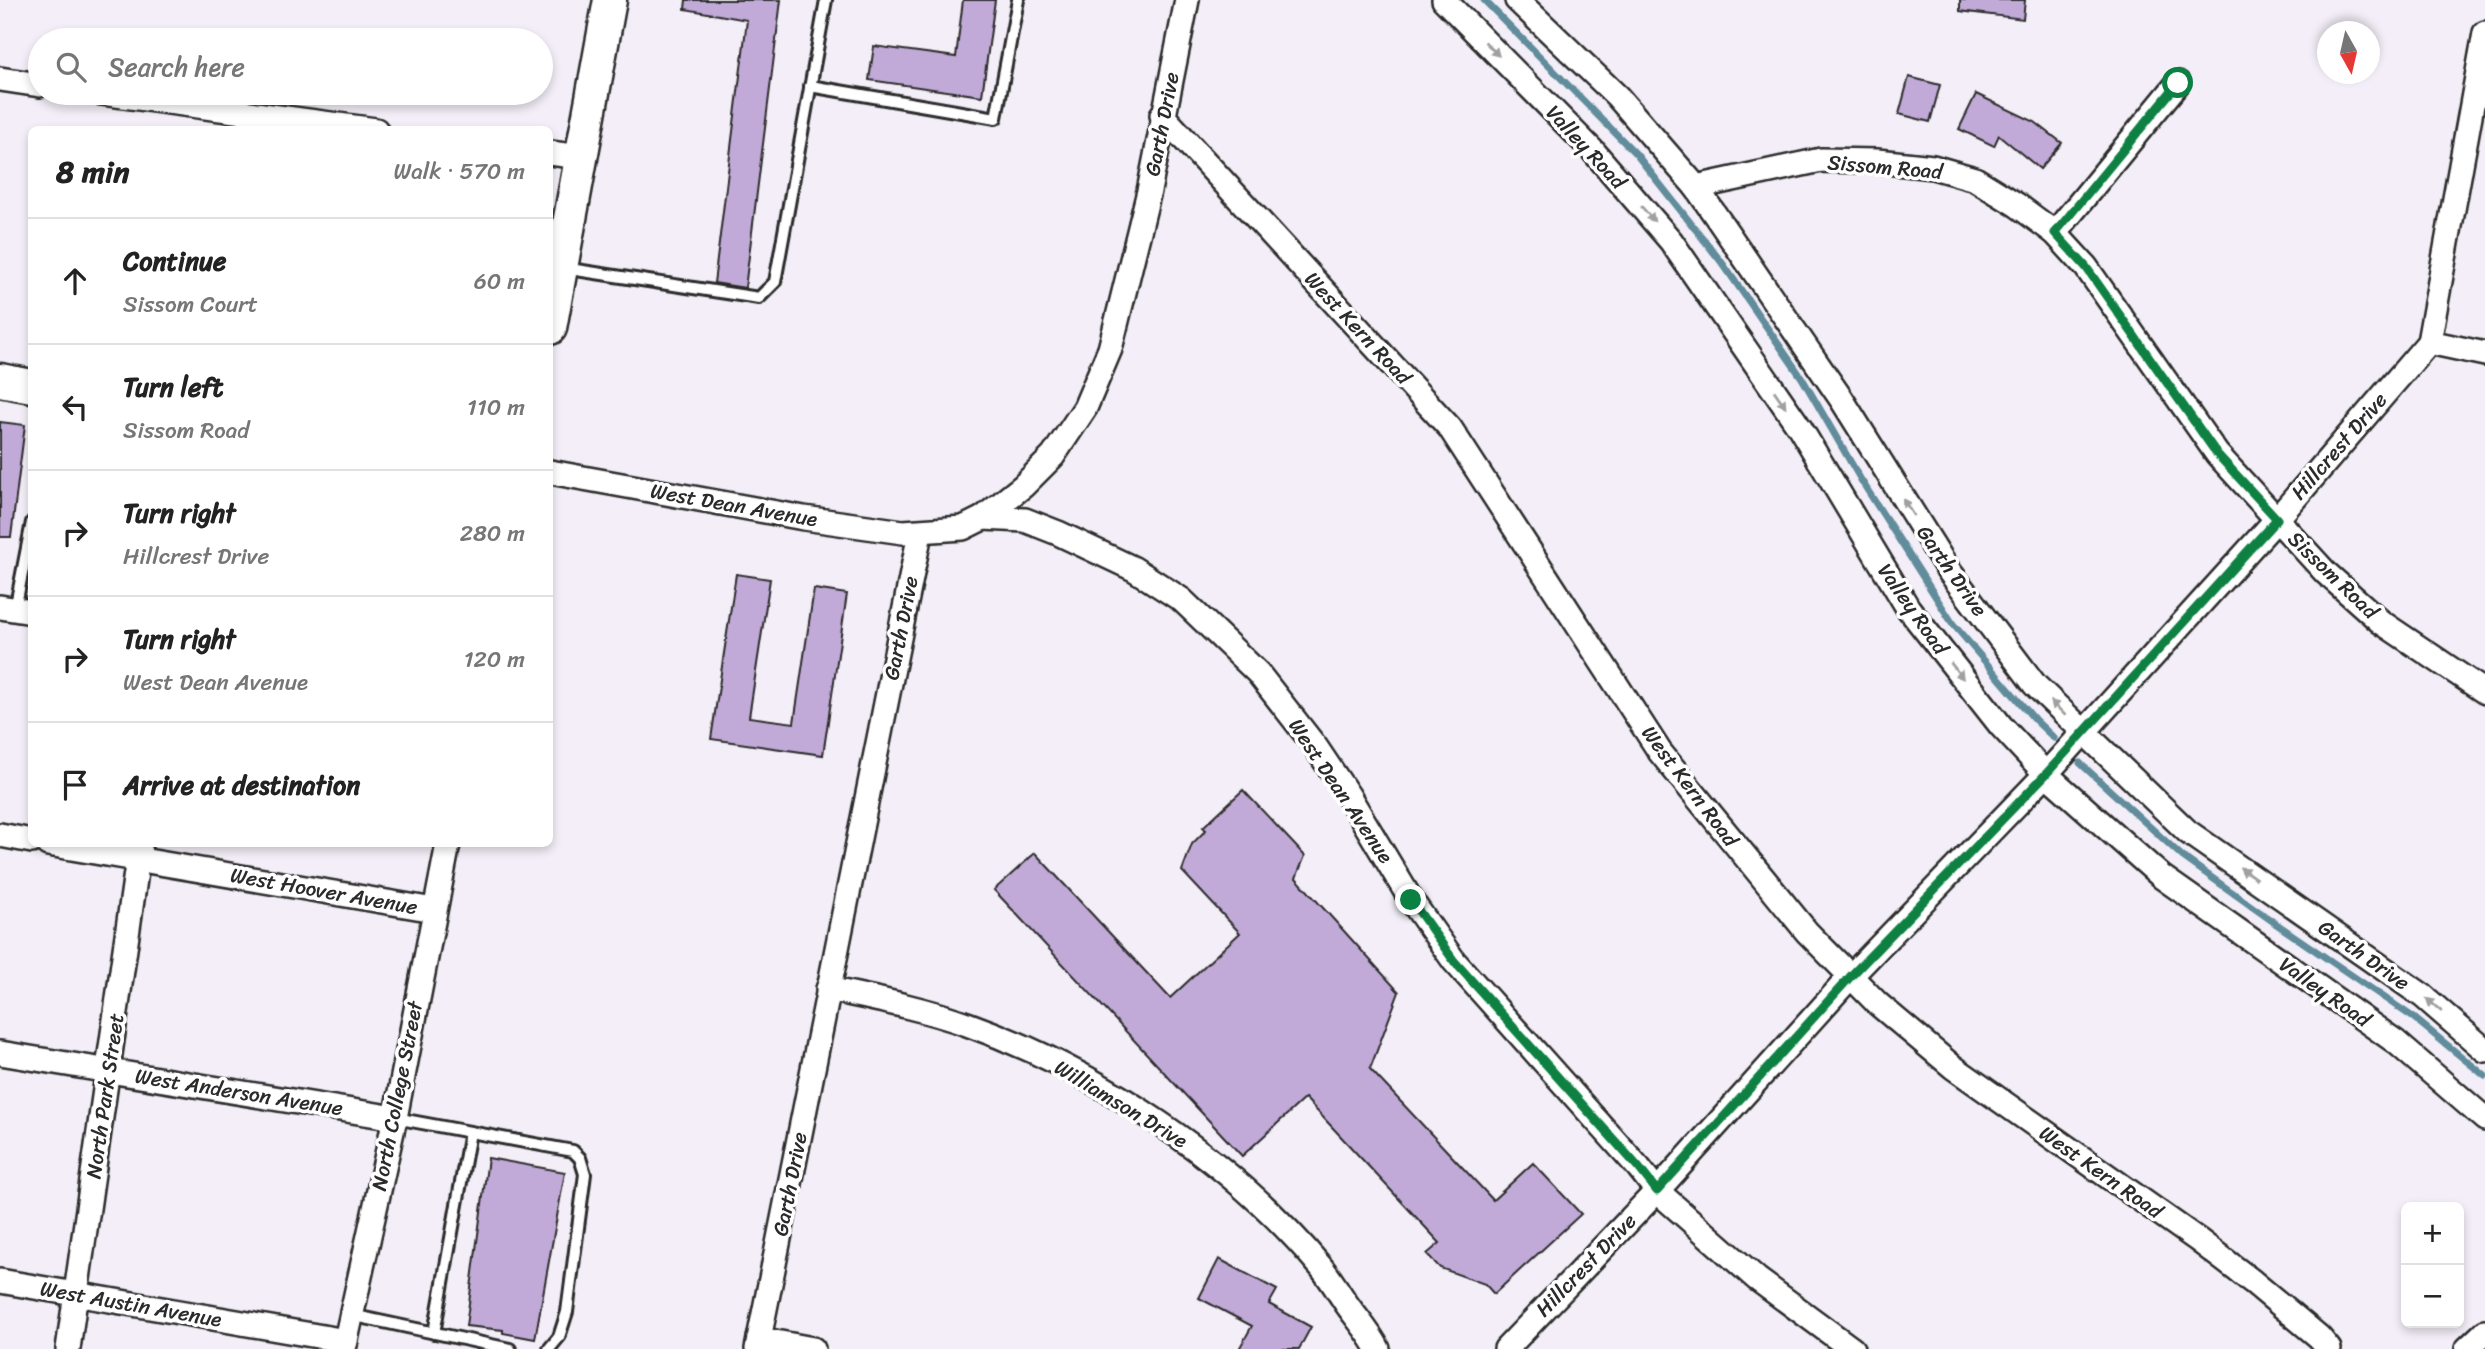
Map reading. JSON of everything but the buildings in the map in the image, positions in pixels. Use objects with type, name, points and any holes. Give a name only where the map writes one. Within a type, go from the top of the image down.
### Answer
[{"type":"street","points":[[553,311],[610,0]]},
{"type":"street","name":"Garth Drive","points":[[758,1344],[920,533],[963,528],[984,518],[1023,486],[1053,456],[1085,408],[1114,337],[1149,191],[1187,0]]},
{"type":"street","name":"Valley Road","points":[[1444,0],[1594,152],[1671,241],[1800,428],[1908,608],[2001,726],[2046,774],[2162,877],[2396,1042],[2485,1119]]},
{"type":"street","name":"Garth Drive","points":[[1517,0],[1617,96],[1696,187],[1842,400],[1949,571],[2035,685],[2188,832],[2423,996],[2485,1050]]},
{"type":"street","points":[[2485,33],[2429,342],[2485,354]]},
{"type":"street","points":[[0,79],[28,83]]},
{"type":"street","points":[[2055,233],[2178,83]]},
{"type":"street","points":[[190,105],[346,126]]},
{"type":"street","name":"West Kern Road","points":[[1163,115],[1450,428],[1660,752],[1791,913],[1850,977],[1953,1067],[2198,1240],[2300,1321],[2329,1349]]},
{"type":"street","points":[[553,153],[580,157]]},
{"type":"street","name":"Sissom Road","points":[[1696,187],[1821,160],[1877,161],[1933,167],[1975,179],[2017,205],[2055,233],[2086,267],[2217,454],[2326,573],[2381,622],[2485,692]]},
{"type":"street","name":"Hillcrest Drive","points":[[1506,1349],[1657,1191],[1850,977],[2046,774],[2277,519],[2429,342]]},
{"type":"street","points":[[0,380],[28,385]]},
{"type":"street","name":"West Dean Avenue","points":[[553,473],[804,518],[920,533]]},
{"type":"street","name":"West Dean Avenue","points":[[984,518],[1025,520],[1058,533],[1134,569],[1182,600],[1258,673],[1315,746],[1411,900],[1454,961],[1657,1191],[1758,1279],[1852,1349]]},
{"type":"street","points":[[0,835],[28,840]]},
{"type":"street","name":"West Hoover Avenue","points":[[87,847],[139,851],[433,910]]},
{"type":"street","name":"North College Street","points":[[345,1345],[395,1118],[433,910],[447,847]]},
{"type":"street","name":"North Park Street","points":[[68,1349],[139,851]]},
{"type":"street","name":"Williamson Drive","points":[[828,989],[916,1007],[967,1024],[1029,1049],[1139,1110],[1210,1160],[1291,1233],[1322,1269],[1378,1349]]},
{"type":"street","name":"West Anderson Avenue","points":[[0,1053],[395,1118]]},
{"type":"street","name":"West Austin Avenue","points":[[0,1281],[345,1345]]},
{"type":"street","points":[[2467,1349],[2485,1332]]},
{"type":"street","points":[[758,1344],[813,1349]]},
{"type":"lane","points":[[561,267],[760,298],[775,282],[826,0]]},
{"type":"lane","points":[[810,86],[996,118],[1018,0]]},
{"type":"lane","points":[[16,610],[28,544]]},
{"type":"lane","points":[[395,1118],[573,1151],[580,1158],[585,1174],[567,1312],[559,1337],[548,1349]]},
{"type":"lane","points":[[434,1333],[470,1132]]},
{"type":"lane","points":[[351,1315],[510,1349]]},
{"type":"waterway","points":[[1484,0],[1636,154],[1723,264],[1802,378],[1861,480],[1953,624],[2035,720],[2054,738]]},
{"type":"waterway","points":[[2080,763],[2183,857],[2414,1018],[2485,1076]]},
{"type":"route","points":[[1411,900],[1454,961],[1657,1191],[1850,977],[2046,774],[2277,519],[2217,454],[2086,267],[2055,233],[2178,83]]}]
